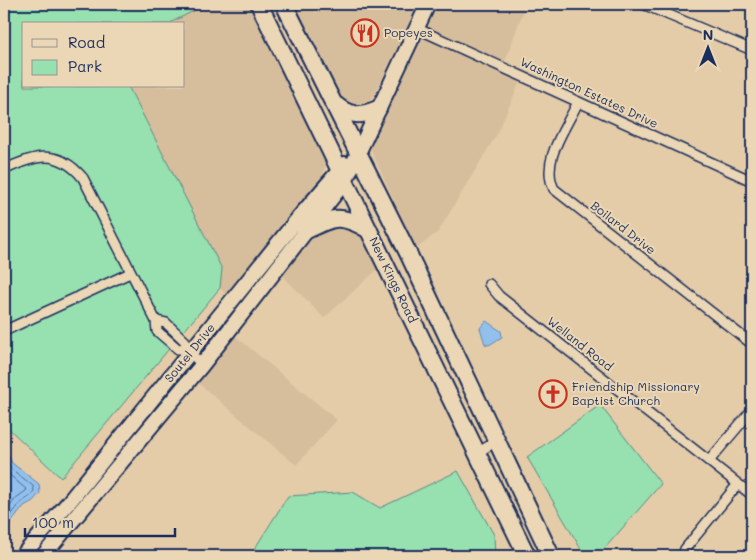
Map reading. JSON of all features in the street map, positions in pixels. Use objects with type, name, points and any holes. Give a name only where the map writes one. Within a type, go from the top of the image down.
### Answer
[{"type":"highway","name":"New Kings Road","points":[[259,4],[527,556]]},
{"type":"highway","name":"New Kings Road","points":[[284,4],[336,105],[551,556]]},
{"type":"highway","points":[[336,105],[353,115],[365,114],[378,109]]},
{"type":"highway","points":[[305,231],[331,218],[342,218],[369,230]]},
{"type":"main road","name":"Soutel Drive","points":[[43,556],[202,365],[305,231],[358,151],[428,4]]},
{"type":"main road","name":"Soutel Drive","points":[[22,556],[188,350],[342,176]]},
{"type":"street","points":[[643,4],[752,50]]},
{"type":"street","name":"Washington Estates Drive","points":[[416,28],[752,181]]},
{"type":"street","name":"Boilard Drive","points":[[578,102],[549,167],[549,179],[554,190],[752,344]]},
{"type":"street","points":[[4,170],[36,157],[65,161],[75,168],[83,178],[156,321],[157,331],[178,348],[188,350],[202,365]]},
{"type":"street","points":[[4,331],[130,273]]},
{"type":"street","name":"Welland Road","points":[[490,284],[506,302],[752,495]]},
{"type":"street","points":[[709,461],[752,410]]},
{"type":"street","points":[[477,453],[496,442]]},
{"type":"street","points":[[682,556],[738,484]]},
{"type":"shaded area","points":[[207,4],[249,4],[326,163],[322,177],[226,295],[220,288],[222,269],[129,88],[185,88],[185,22],[172,22]]},
{"type":"shaded area","points":[[292,4],[311,4],[316,14],[322,4],[418,4],[374,95],[366,105],[344,109]]},
{"type":"shaded area","points":[[437,4],[526,4],[501,72],[520,82],[497,134],[438,232],[416,249],[370,148]]},
{"type":"shaded area","points":[[328,225],[356,229],[363,238],[378,269],[324,318],[281,274],[318,232]]},
{"type":"shaded area","points":[[233,334],[337,420],[296,465],[197,382]]},
{"type":"green space","points":[[4,4],[207,4],[172,22],[22,22],[22,88],[129,88],[222,269],[220,288],[61,478],[4,426]]},
{"type":"green space","points":[[600,405],[661,484],[598,556],[585,556],[527,457]]},
{"type":"green space","points":[[458,471],[494,535],[495,556],[250,556],[288,496],[353,492],[380,508]]},
{"type":"water","points":[[486,321],[501,331],[502,337],[489,345],[485,344],[480,328]]},
{"type":"water","points":[[4,446],[12,463],[39,484],[40,493],[33,501],[24,506],[4,532]]},
{"type":"place","name":"Popeyes","points":[[365,33]]},
{"type":"place","name":"Friendship Missionary Baptist Church","points":[[553,394]]}]
